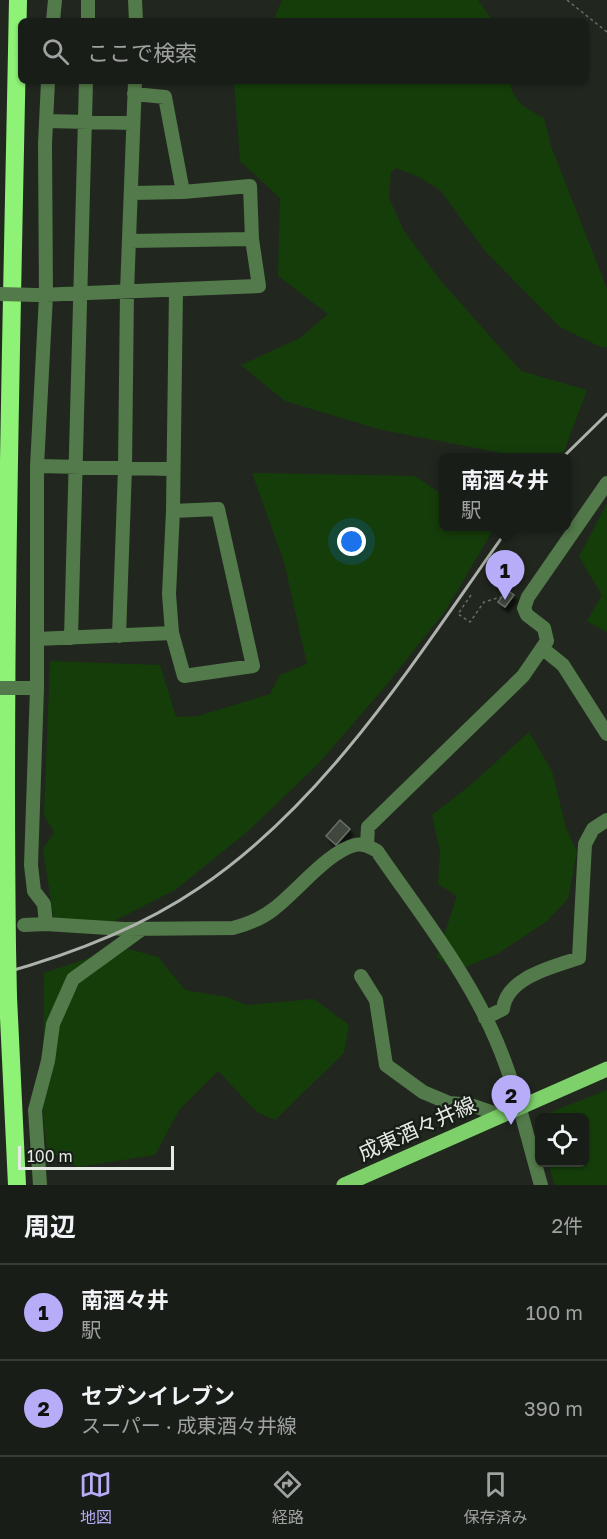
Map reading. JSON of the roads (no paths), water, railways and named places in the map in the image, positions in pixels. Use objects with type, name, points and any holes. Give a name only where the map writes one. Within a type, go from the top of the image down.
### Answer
[{"type":"highway","points":[[17,1185],[8,997],[5,794],[18,0]]},
{"type":"main road","name":"成東酒々井線","points":[[344,1185],[607,1069]]},
{"type":"street","points":[[53,18],[55,0]]},
{"type":"street","points":[[88,0],[88,18]]},
{"type":"street","points":[[135,0],[136,18]]},
{"type":"street","points":[[46,924],[44,904],[34,891],[31,865],[37,688],[37,466],[48,84]]},
{"type":"street","points":[[71,638],[86,84]]},
{"type":"street","points":[[119,636],[134,88],[165,97],[183,192]]},
{"type":"street","points":[[46,121],[133,123]]},
{"type":"street","points":[[0,294],[80,294],[259,286],[252,239],[250,186],[183,192],[132,193]]},
{"type":"street","points":[[129,242],[252,239]]},
{"type":"street","points":[[173,511],[218,509],[253,666],[184,676],[172,633],[168,594],[173,511],[176,290]]},
{"type":"street","points":[[37,466],[172,469]]},
{"type":"street","points":[[367,845],[368,827],[524,676],[547,641],[544,628],[528,615],[524,608],[528,597],[607,483]]},
{"type":"street","points":[[37,639],[172,633]]},
{"type":"street","points":[[542,648],[563,664],[607,734]]},
{"type":"street","points":[[0,688],[37,688]]},
{"type":"street","points":[[485,1018],[503,1009],[504,998],[520,982],[579,958],[585,844],[593,829],[607,820]]},
{"type":"street","points":[[24,925],[142,929],[233,928],[251,923],[274,910],[336,854],[356,845],[367,845],[377,851],[442,943],[497,1041],[541,1185]]},
{"type":"street","points":[[40,1185],[35,1110],[48,1060],[53,1024],[73,979],[142,929]]},
{"type":"street","points":[[361,976],[376,1000],[387,1065],[423,1092],[449,1102],[471,1105],[500,1115]]},
{"type":"railway","points":[[567,453],[607,414]]},
{"type":"railway","points":[[0,974],[52,958],[128,928],[176,903],[246,853],[290,812],[370,722],[506,531]]},
{"type":"place","name":"南酒々井","points":[[505,600]]},
{"type":"place","name":"セブンイレブン","points":[[511,1125]]}]
